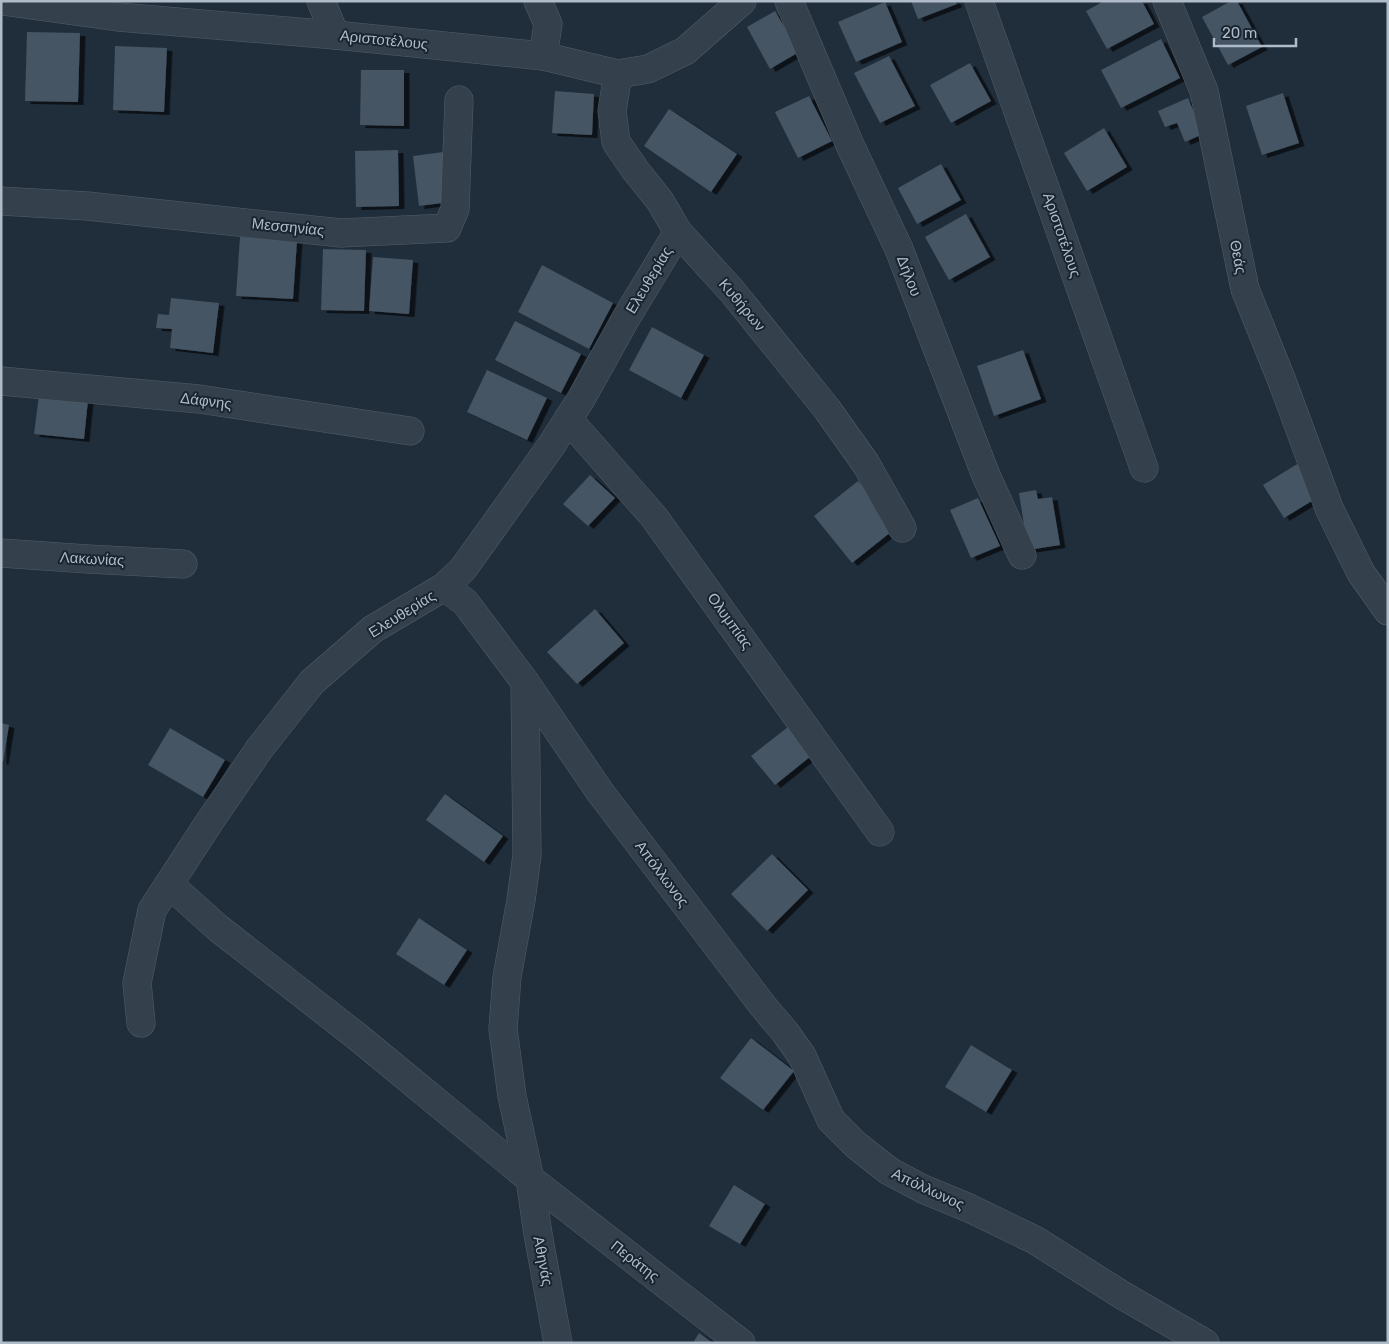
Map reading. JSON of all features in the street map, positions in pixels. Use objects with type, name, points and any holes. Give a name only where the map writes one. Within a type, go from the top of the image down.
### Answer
[{"type":"street","name":"Αριστοτέλους","points":[[2,1],[117,9],[335,35],[542,56],[618,74],[648,69],[685,51],[742,1]]},
{"type":"street","points":[[321,1],[335,35]]},
{"type":"street","points":[[538,1],[548,24],[542,56]]},
{"type":"street","name":"Δήλου","points":[[789,1],[850,145],[899,248],[985,473],[1022,555]]},
{"type":"street","name":"Αριστοτέλους","points":[[980,1],[1144,468]]},
{"type":"street","name":"Θεάς","points":[[1167,1],[1204,91],[1245,289],[1330,508],[1361,573],[1388,611]]},
{"type":"street","name":"Κυθήρων","points":[[618,74],[612,111],[616,142],[660,201],[678,232],[731,290],[827,409],[866,464],[902,528]]},
{"type":"street","name":"Μεσσηνίας","points":[[1,201],[87,206],[341,233],[447,228],[455,209],[459,100]]},
{"type":"street","name":"Ελευθερίας","points":[[141,1023],[137,983],[152,910],[260,748],[312,682],[373,629],[444,587],[463,569],[551,446],[678,232]]},
{"type":"street","name":"Δάφνης","points":[[1,381],[199,400],[410,431]]},
{"type":"street","name":"Ολυμπίας","points":[[568,419],[654,517],[880,832]]},
{"type":"street","name":"Λακωνίας","points":[[1,553],[183,564]]},
{"type":"street","name":"Απόλλωνος","points":[[444,587],[465,602],[525,682],[600,792],[762,1006],[786,1032],[802,1056],[831,1120],[856,1145],[888,1171],[1035,1240],[1122,1295],[1205,1343]]},
{"type":"street","points":[[525,682],[527,854],[522,900],[507,977],[503,1029],[512,1096],[530,1178]]},
{"type":"street","name":"Περάτης","points":[[169,884],[218,928],[359,1038],[530,1178],[741,1343]]},
{"type":"street","name":"Αθηνάς","points":[[530,1178],[558,1343]]},
{"type":"building","points":[[911,1],[955,1],[957,4],[918,19]]},
{"type":"building","points":[[1104,1],[1142,1],[1154,24],[1107,49],[1086,11]]},
{"type":"building","points":[[1231,1],[1237,1],[1262,47],[1228,65],[1202,17]]},
{"type":"building","points":[[885,2],[902,42],[856,62],[838,22]]},
{"type":"building","points":[[775,11],[799,52],[770,69],[747,27]]},
{"type":"building","points":[[27,32],[80,33],[78,102],[25,101]]},
{"type":"building","points":[[1161,39],[1180,78],[1121,108],[1101,70]]},
{"type":"building","points":[[115,46],[167,48],[164,112],[113,110]]},
{"type":"building","points":[[889,56],[915,106],[880,123],[854,73]]},
{"type":"building","points":[[970,63],[991,101],[951,123],[930,85]]},
{"type":"building","points":[[361,70],[404,70],[404,126],[360,125]]},
{"type":"building","points":[[555,91],[594,94],[592,135],[552,133]]},
{"type":"building","points":[[1283,93],[1299,143],[1262,155],[1246,106]]},
{"type":"building","points":[[809,96],[832,141],[798,158],[775,112]]},
{"type":"building","points":[[1188,98],[1203,134],[1185,142],[1177,123],[1165,127],[1158,111]]},
{"type":"building","points":[[669,109],[737,154],[711,192],[644,146]]},
{"type":"building","points":[[1104,128],[1127,167],[1087,191],[1064,153]]},
{"type":"building","points":[[398,150],[399,206],[356,207],[355,151]]},
{"type":"building","points":[[443,152],[450,202],[419,206],[413,156]]},
{"type":"building","points":[[941,164],[961,200],[917,224],[898,188]]},
{"type":"building","points":[[966,214],[990,257],[949,280],[925,237]]},
{"type":"building","points":[[240,237],[297,241],[293,299],[236,296]]},
{"type":"building","points":[[323,249],[366,250],[364,311],[321,310]]},
{"type":"building","points":[[373,257],[413,260],[409,314],[369,311]]},
{"type":"building","points":[[542,265],[613,303],[589,349],[518,312]]},
{"type":"building","points":[[171,298],[219,303],[213,353],[170,348],[172,329],[156,328],[158,314],[169,315]]},
{"type":"building","points":[[515,321],[581,354],[561,393],[495,360]]},
{"type":"building","points":[[652,327],[704,355],[681,398],[629,370]]},
{"type":"building","points":[[1023,350],[1041,399],[994,416],[977,366]]},
{"type":"building","points":[[487,370],[547,398],[527,440],[467,412]]},
{"type":"building","points":[[39,395],[88,400],[84,439],[34,434]]},
{"type":"building","points":[[1299,463],[1320,496],[1284,518],[1263,485]]},
{"type":"building","points":[[590,475],[615,498],[588,526],[563,504]]},
{"type":"building","points":[[858,481],[896,528],[852,563],[814,516]]},
{"type":"building","points":[[1036,490],[1038,499],[1052,497],[1060,545],[1028,550],[1019,493]]},
{"type":"building","points":[[978,498],[1000,546],[971,558],[950,510]]},
{"type":"building","points":[[595,609],[624,643],[577,684],[547,652]]},
{"type":"building","points":[[1,723],[9,725],[3,762],[1,761]]},
{"type":"building","points":[[788,727],[811,756],[775,785],[751,756]]},
{"type":"building","points":[[170,728],[225,760],[203,797],[148,765]]},
{"type":"building","points":[[445,794],[503,836],[484,862],[426,820]]},
{"type":"building","points":[[772,854],[808,890],[767,931],[731,894]]},
{"type":"building","points":[[419,918],[467,950],[444,985],[396,954]]},
{"type":"building","points":[[751,1038],[794,1071],[763,1110],[720,1078]]},
{"type":"building","points":[[971,1045],[1012,1070],[986,1112],[945,1087]]},
{"type":"building","points":[[734,1185],[765,1204],[740,1244],[709,1226]]},
{"type":"building","points":[[699,1333],[713,1343],[693,1343]]}]
